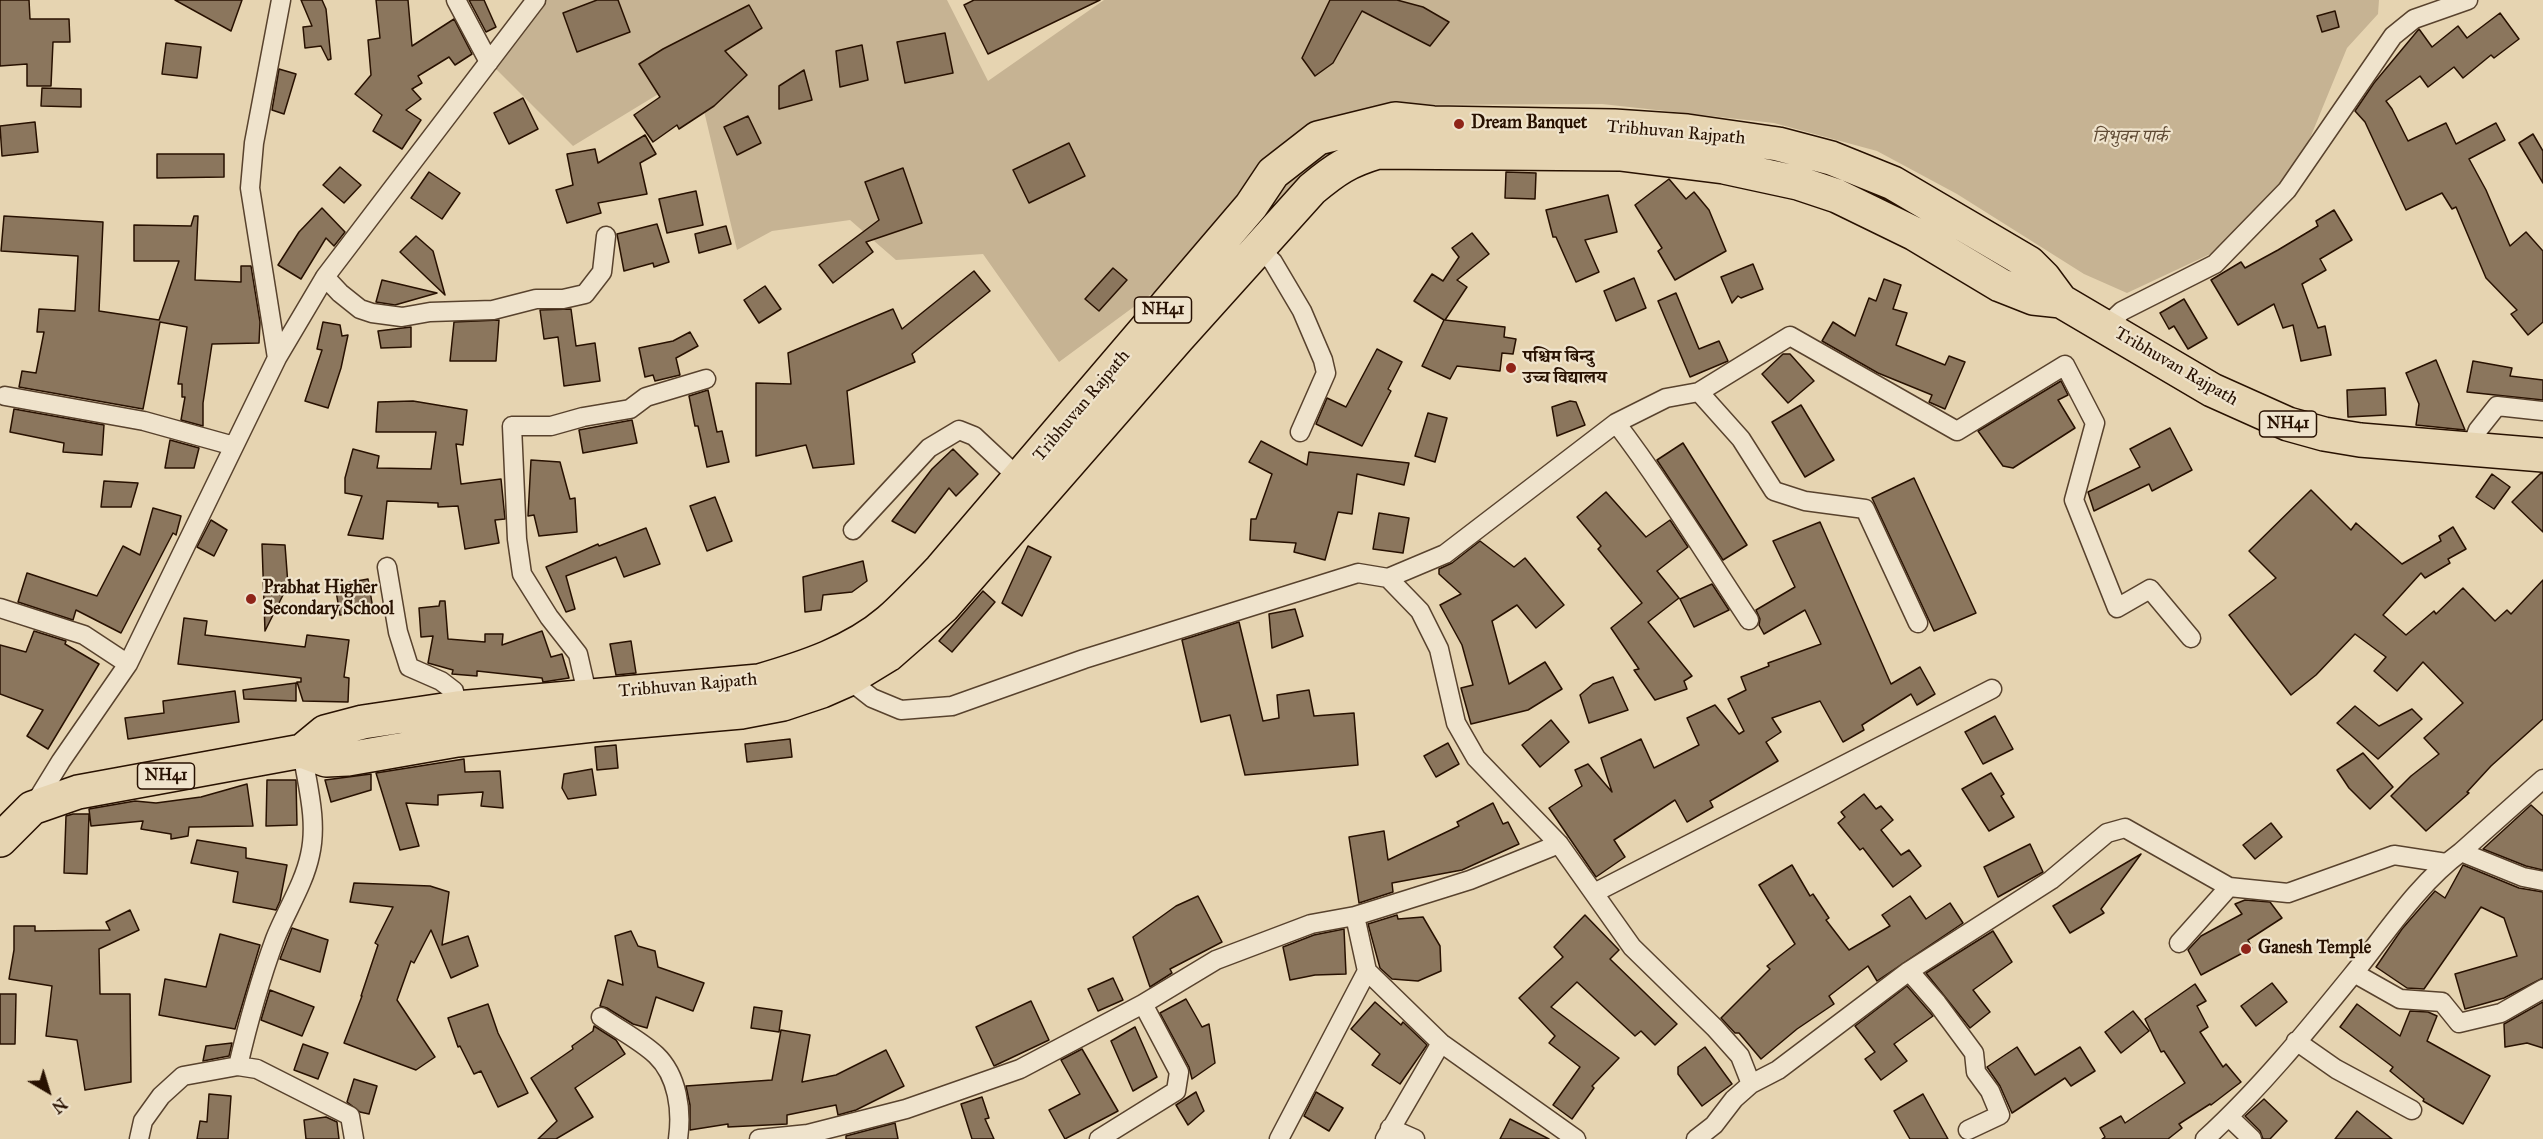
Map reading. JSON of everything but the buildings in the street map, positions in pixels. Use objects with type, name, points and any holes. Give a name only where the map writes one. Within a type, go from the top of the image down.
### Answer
[{"type":"highway","name":"Tribhuvan Rajpath","points":[[839,668],[864,638],[895,616],[941,569],[1251,206],[1273,173],[1318,138],[1395,119],[1433,123],[1614,126],[1727,152]]},
{"type":"highway","name":"Tribhuvan Rajpath","points":[[0,840],[32,808],[78,792],[302,751],[326,759],[348,759],[457,740],[590,710],[759,681],[796,670],[839,668],[888,655],[944,606],[1312,189],[1338,167],[1378,152],[1620,154],[1727,152],[1778,144],[1831,158],[1893,183],[2029,263],[2044,278],[2061,301],[2212,390],[2288,424],[2324,434],[2360,440],[2543,455]]},
{"type":"highway","name":"Tribhuvan Rajpath","points":[[302,751],[325,732],[345,726],[457,708],[590,710]]},
{"type":"street","points":[[277,358],[250,188],[254,143],[281,0]]},
{"type":"street","points":[[456,0],[489,62]]},
{"type":"street","points":[[32,808],[61,761],[128,664],[277,358],[325,277],[536,0]]},
{"type":"street","points":[[2106,327],[2122,311],[2216,264],[2287,190],[2393,36],[2414,19],[2468,0]]},
{"type":"street","points":[[325,277],[360,309],[372,313],[402,317],[430,312],[493,310],[536,300],[563,299],[585,294],[602,272],[606,236]]},
{"type":"street","points":[[1259,248],[1273,262],[1302,311],[1323,360],[1326,373],[1300,432]]},
{"type":"street","points":[[839,668],[872,698],[901,710],[952,706],[1083,659],[1358,573],[1388,578],[1445,554],[1616,423],[1666,398],[1699,392],[1790,336],[1957,430],[2065,365],[2095,423],[2074,500],[2117,608],[2150,590],[2191,638]]},
{"type":"street","points":[[590,710],[578,654],[549,617],[522,574],[517,539],[512,426],[551,426],[584,417],[630,409],[646,397],[706,379]]},
{"type":"street","points":[[1699,392],[1741,439],[1774,491],[1804,501],[1865,509],[1918,623]]},
{"type":"street","points":[[5,396],[144,421],[234,447]]},
{"type":"street","points":[[2470,450],[2478,430],[2497,406],[2543,411]]},
{"type":"street","points":[[1616,423],[1657,476],[1683,522],[1749,620]]},
{"type":"street","points":[[853,530],[929,448],[959,430],[974,436],[1020,478]]},
{"type":"street","points":[[387,567],[398,632],[409,668],[441,681],[454,691],[457,708]]},
{"type":"street","points":[[1388,578],[1420,611],[1439,649],[1456,723],[1476,758],[1559,844],[1632,947],[1715,1028],[1740,1056],[1751,1084]]},
{"type":"street","points":[[0,608],[84,635],[128,664]]},
{"type":"street","points":[[1594,893],[1992,689]]},
{"type":"street","points":[[238,1066],[255,998],[276,937],[311,854],[313,826],[302,751]]},
{"type":"street","points":[[2205,1139],[2229,1117],[2296,1041],[2446,863],[2543,779]]},
{"type":"street","points":[[1696,1139],[1714,1125],[1734,1099],[1751,1084],[1778,1070],[1909,971],[1983,922],[2019,903],[2051,880],[2107,833],[2125,828],[2229,886],[2288,893],[2394,855],[2446,863]]},
{"type":"street","points":[[759,1139],[808,1134],[906,1109],[1020,1069],[1143,1004],[1216,960],[1311,924],[1355,916],[1470,880],[1559,844]]},
{"type":"street","points":[[2461,852],[2523,877],[2543,881]]},
{"type":"street","points":[[2179,943],[2229,886]]},
{"type":"street","points":[[1355,916],[1368,971],[1441,1042],[1576,1139]]},
{"type":"street","points":[[1279,1139],[1368,971]]},
{"type":"street","points":[[1909,971],[1937,1003],[1974,1053],[1976,1072],[1990,1091],[2000,1114],[1968,1130]]},
{"type":"street","points":[[2354,973],[2400,999],[2442,1002],[2459,1023],[2501,1014],[2543,989]]},
{"type":"street","points":[[1099,1139],[1176,1091],[1179,1072],[1143,1004]]},
{"type":"street","points":[[601,1017],[656,1055],[667,1069],[680,1109],[678,1139]]},
{"type":"street","points":[[2296,1041],[2336,1069],[2412,1110]]},
{"type":"street","points":[[1415,1139],[1388,1134],[1441,1042]]},
{"type":"street","points":[[139,1139],[143,1121],[161,1096],[183,1077],[238,1066],[257,1069],[350,1116],[354,1139]]},
{"type":"street","points":[[2229,1117],[2252,1139]]},
{"type":"green space","name":"त्रिभुवन पार्क","points":[[539,0],[947,0],[988,81],[1104,0],[2379,0],[2378,14],[2347,48],[2290,187],[2238,241],[2127,293],[2084,274],[1957,194],[1877,151],[1774,123],[1602,104],[1381,105],[1334,118],[1338,167],[1242,227],[1059,362],[983,254],[896,260],[850,220],[772,231],[737,250],[704,111],[683,79],[573,146],[489,62]]},
{"type":"place","name":"Dream Banquet","points":[[1459,124]]},
{"type":"place","name":"पश्चिम बिन्दु उच्च विद्यालय","points":[[1511,368]]},
{"type":"place","name":"Prabhat Higher Secondary School","points":[[251,599]]},
{"type":"place","name":"Ganesh Temple","points":[[2246,949]]}]
